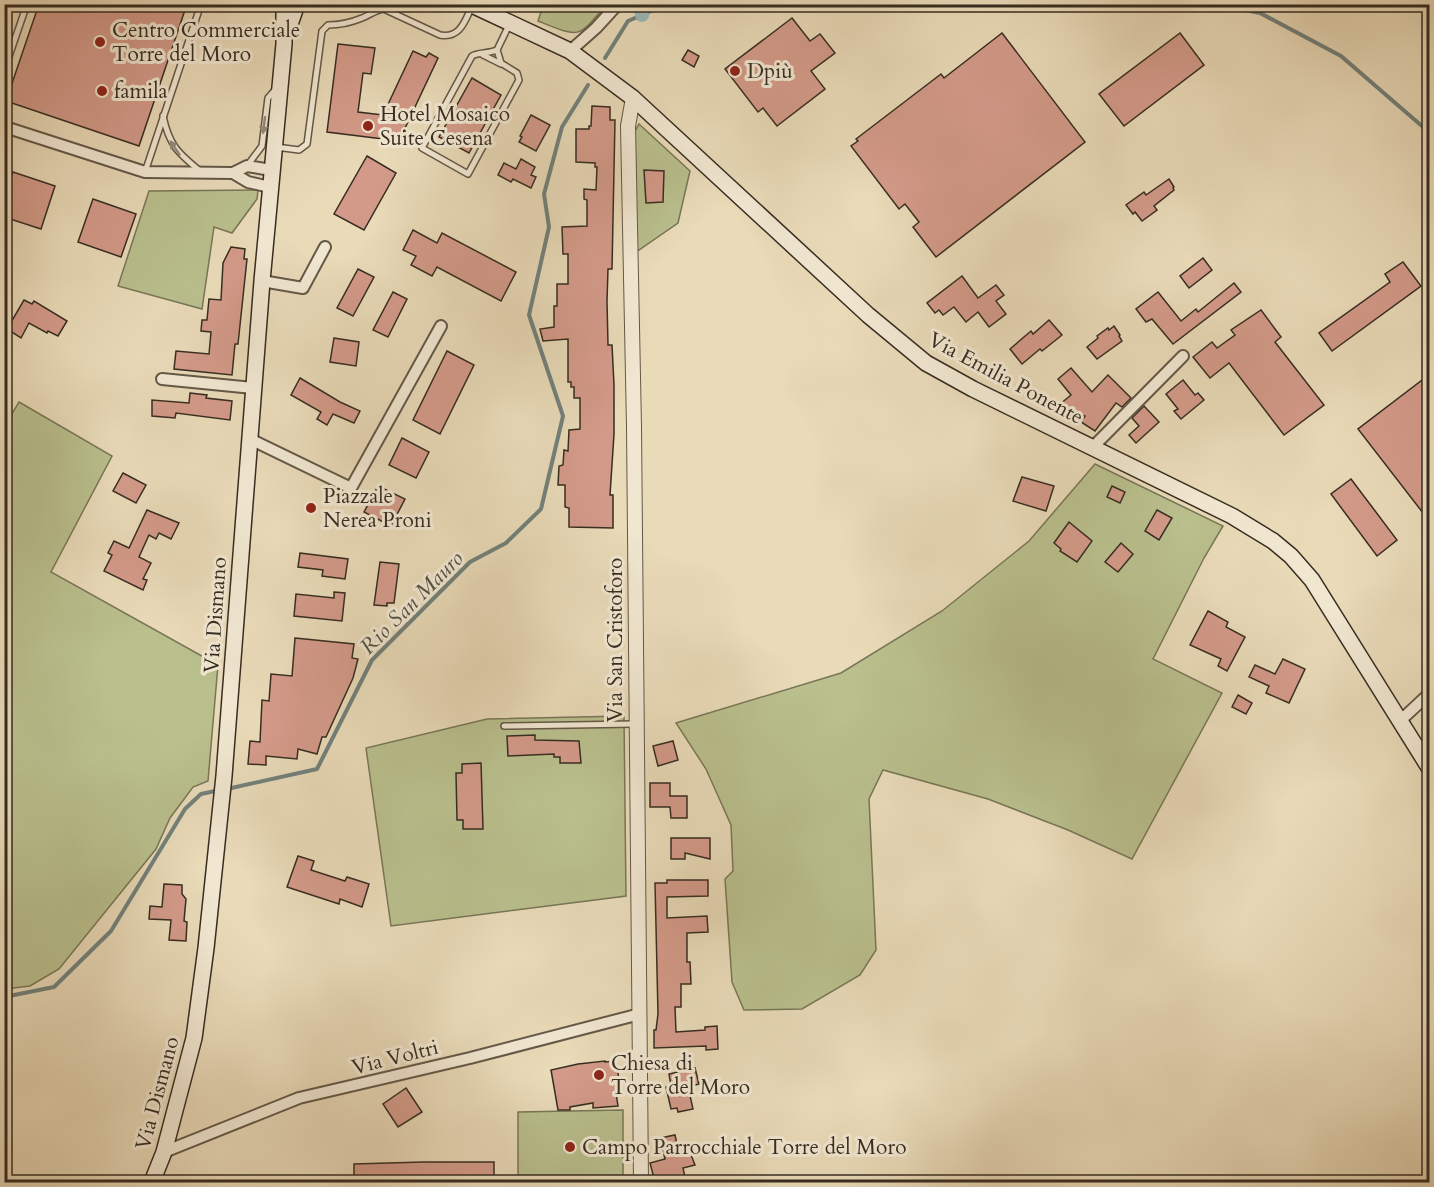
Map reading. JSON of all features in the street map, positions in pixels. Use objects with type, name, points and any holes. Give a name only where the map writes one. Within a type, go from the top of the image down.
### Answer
[{"type":"main road","name":"Via Dismano","points":[[152,1182],[164,1152],[194,1038],[206,948],[224,776],[253,388],[284,44],[284,4]]},
{"type":"main road","name":"Via Emilia Ponente","points":[[472,5],[570,51],[609,79],[633,98],[868,315],[926,363],[973,389],[1232,516],[1274,541],[1312,580],[1430,769]]},
{"type":"main road","name":"Via Dismano","points":[[284,44],[291,19],[302,8]]},
{"type":"street","points":[[570,51],[618,4]]},
{"type":"street","name":"Via San Cristoforo","points":[[633,98],[628,126],[634,427],[641,1182]]},
{"type":"street","points":[[6,126],[145,172],[232,172],[247,166],[271,170]]},
{"type":"street","points":[[232,172],[248,182],[270,188]]},
{"type":"street","points":[[262,281],[303,288],[324,247]]},
{"type":"street","points":[[250,439],[351,488],[441,326]]},
{"type":"street","points":[[1093,447],[1183,356]]},
{"type":"street","points":[[162,379],[253,388]]},
{"type":"street","points":[[1401,720],[1430,693]]},
{"type":"street","name":"Via Voltri","points":[[164,1152],[299,1098],[470,1058],[640,1014]]},
{"type":"lane","points":[[4,71],[27,4]]},
{"type":"lane","points":[[145,172],[201,4]]},
{"type":"lane","points":[[274,147],[299,150],[307,144],[322,31],[328,25],[345,24],[364,18],[376,10],[384,9],[449,37],[459,33],[472,5]]},
{"type":"lane","points":[[481,54],[517,73],[519,80],[468,174],[422,148],[470,58],[475,54],[481,54],[485,55],[497,50],[510,23]]},
{"type":"lane","points":[[497,50],[503,65]]},
{"type":"lane","points":[[247,166],[262,146],[268,98],[280,85]]},
{"type":"lane","points":[[163,115],[167,133],[179,155],[201,172]]},
{"type":"lane","points":[[504,726],[636,724]]},
{"type":"path","points":[[302,8],[318,4]]},
{"type":"green space","points":[[606,4],[589,24],[577,32],[563,30],[538,21],[542,9],[535,5]]},
{"type":"green space","points":[[639,124],[690,171],[678,223],[636,252],[634,133]]},
{"type":"green space","points":[[258,190],[257,199],[232,233],[214,227],[202,309],[118,286],[149,191]]},
{"type":"green space","points":[[19,402],[112,456],[51,572],[218,665],[208,781],[193,787],[170,818],[156,849],[59,969],[30,986],[5,989],[4,427]]},
{"type":"green space","points":[[1095,464],[1223,526],[1204,558],[1153,659],[1222,693],[1132,859],[1068,830],[988,799],[883,770],[869,799],[876,950],[860,975],[802,1009],[744,1010],[732,982],[725,879],[733,871],[731,825],[706,769],[676,723],[841,673],[942,611],[1029,541]]},
{"type":"green space","points":[[624,716],[626,896],[391,926],[366,748],[487,719]]},
{"type":"green space","name":"Campo Parrocchiale Torre del Moro","points":[[623,1110],[623,1182],[518,1182],[518,1112]]},
{"type":"building","name":"Centro Commerciale Torre del Moro","points":[[39,4],[187,4],[139,146],[6,101]]},
{"type":"building","points":[[792,18],[810,41],[820,34],[835,53],[811,71],[825,89],[777,126],[763,108],[758,112],[725,69]]},
{"type":"building","points":[[1002,33],[1085,142],[936,257],[913,227],[919,222],[905,204],[899,209],[851,146],[858,141],[856,139],[941,74],[944,78]]},
{"type":"building","points":[[1180,33],[1204,65],[1124,126],[1099,94]]},
{"type":"building","points":[[338,44],[375,48],[371,74],[363,73],[358,112],[383,115],[413,51],[426,57],[429,53],[438,58],[399,141],[327,132]]},
{"type":"building","points":[[688,50],[699,56],[694,67],[682,60]]},
{"type":"building","points":[[472,78],[501,95],[469,153],[439,137]]},
{"type":"building","points":[[592,106],[610,107],[610,120],[615,120],[612,269],[608,269],[607,301],[608,345],[612,345],[614,385],[610,495],[613,495],[613,528],[569,527],[569,508],[565,507],[565,485],[558,485],[559,466],[563,465],[564,450],[568,451],[569,430],[580,429],[580,398],[574,398],[574,387],[571,387],[571,382],[568,382],[568,339],[543,341],[540,329],[554,327],[557,284],[568,284],[568,254],[563,254],[562,227],[587,226],[587,200],[584,199],[584,189],[596,190],[597,167],[595,163],[576,162],[576,129],[589,129]]},
{"type":"building","points":[[531,115],[550,125],[536,151],[519,142]]},
{"type":"building","points":[[367,156],[396,173],[364,230],[334,214]]},
{"type":"building","points":[[521,159],[535,167],[531,175],[536,177],[531,188],[498,175],[504,163],[516,169]]},
{"type":"building","points":[[644,170],[664,171],[663,202],[646,203]]},
{"type":"building","points":[[13,172],[55,186],[41,229],[4,217],[4,195]]},
{"type":"building","points":[[1169,179],[1174,190],[1154,206],[1157,210],[1142,221],[1126,205],[1144,192],[1146,195]]},
{"type":"building","points":[[93,199],[136,214],[121,257],[78,242]]},
{"type":"building","points":[[413,230],[437,243],[442,233],[516,272],[501,301],[437,267],[432,276],[411,265],[416,256],[403,250]]},
{"type":"building","points":[[231,247],[245,249],[244,259],[247,259],[238,344],[235,344],[232,375],[174,369],[176,351],[209,354],[211,332],[201,331],[202,320],[207,320],[209,299],[221,300],[223,263]]},
{"type":"building","points":[[1203,258],[1212,270],[1189,288],[1180,276]]},
{"type":"building","points":[[1403,262],[1421,286],[1332,351],[1319,333],[1390,282],[1385,274]]},
{"type":"building","points":[[358,269],[374,277],[353,316],[337,308]]},
{"type":"building","points":[[962,276],[978,298],[996,285],[1004,295],[996,301],[1006,314],[989,327],[978,312],[966,322],[954,307],[943,315],[939,310],[935,313],[927,303]]},
{"type":"building","points":[[1234,283],[1241,292],[1173,344],[1152,319],[1146,322],[1136,309],[1158,292],[1181,321],[1196,309],[1198,312]]},
{"type":"building","points":[[393,292],[407,299],[388,337],[373,330]]},
{"type":"building","points":[[24,300],[32,304],[34,301],[67,321],[58,336],[29,323],[21,338],[7,329]]},
{"type":"building","points":[[1261,310],[1281,337],[1275,342],[1324,405],[1284,435],[1229,363],[1210,378],[1193,357],[1212,342],[1217,348],[1235,335],[1231,330]]},
{"type":"building","points":[[1049,320],[1062,335],[1022,364],[1010,349],[1031,331],[1033,334]]},
{"type":"building","points":[[1114,326],[1122,341],[1097,359],[1087,347],[1098,338],[1097,336]]},
{"type":"building","points":[[334,338],[359,342],[356,366],[330,362]]},
{"type":"building","points":[[447,351],[474,365],[440,434],[413,420]]},
{"type":"building","points":[[1071,368],[1092,392],[1108,375],[1131,398],[1122,407],[1116,403],[1095,431],[1081,422],[1085,416],[1059,405],[1071,395],[1058,379]]},
{"type":"building","points":[[1430,374],[1430,522],[1358,429]]},
{"type":"building","points":[[300,378],[360,411],[354,423],[333,414],[327,425],[317,419],[321,412],[291,395]]},
{"type":"building","points":[[1183,380],[1195,395],[1198,393],[1204,400],[1181,419],[1174,411],[1178,409],[1166,394]]},
{"type":"building","points":[[190,393],[207,395],[206,398],[232,401],[230,420],[176,413],[175,418],[152,416],[152,400],[189,403]]},
{"type":"building","points":[[1144,406],[1159,422],[1136,443],[1129,435],[1139,426],[1132,418]]},
{"type":"building","points":[[402,438],[429,452],[416,478],[389,465]]},
{"type":"building","points":[[123,473],[146,485],[136,503],[113,491]]},
{"type":"building","points":[[1022,477],[1054,486],[1046,511],[1013,501]]},
{"type":"building","points":[[1351,479],[1397,540],[1377,556],[1331,494]]},
{"type":"building","points":[[378,486],[405,499],[391,526],[364,512]]},
{"type":"building","points":[[1112,486],[1125,492],[1120,503],[1107,497]]},
{"type":"building","points":[[147,510],[179,523],[171,539],[159,533],[156,539],[149,535],[139,557],[151,563],[143,579],[147,580],[143,590],[104,571],[112,555],[108,553],[114,541],[129,548]]},
{"type":"building","points":[[1157,510],[1172,518],[1159,540],[1145,531]]},
{"type":"building","points":[[1069,522],[1092,541],[1077,562],[1060,551],[1061,549],[1054,543]]},
{"type":"building","points":[[1121,543],[1133,554],[1118,572],[1105,562]]},
{"type":"building","points":[[300,553],[348,559],[345,579],[322,576],[323,570],[298,567]]},
{"type":"building","points":[[380,562],[399,564],[394,603],[387,603],[387,606],[374,605]]},
{"type":"building","points":[[334,592],[345,593],[342,621],[294,616],[296,594],[334,598]]},
{"type":"building","points":[[1208,611],[1228,622],[1226,627],[1245,637],[1227,671],[1218,666],[1221,659],[1190,645]]},
{"type":"building","points":[[295,638],[354,644],[352,658],[358,659],[353,678],[326,737],[322,737],[317,754],[298,749],[297,759],[266,756],[266,765],[248,764],[250,741],[260,742],[262,700],[269,701],[271,674],[292,676]]},
{"type":"building","points":[[1283,659],[1305,669],[1289,703],[1266,693],[1269,686],[1249,677],[1255,665],[1275,674]]},
{"type":"building","points":[[1238,695],[1252,703],[1246,714],[1232,707]]},
{"type":"building","points":[[535,735],[535,740],[579,741],[581,763],[560,763],[560,757],[554,757],[554,754],[508,756],[507,736]]},
{"type":"building","points":[[673,741],[678,760],[658,766],[653,746]]},
{"type":"building","points":[[481,763],[483,829],[463,829],[463,820],[457,820],[456,773],[462,773],[462,764]]},
{"type":"building","points":[[650,783],[670,783],[670,796],[687,796],[687,818],[671,818],[670,807],[650,807]]},
{"type":"building","points":[[671,838],[710,838],[710,859],[685,853],[685,859],[671,859]]},
{"type":"building","points":[[298,856],[314,861],[311,870],[345,881],[347,877],[369,884],[362,907],[340,899],[339,904],[287,887]]},
{"type":"building","points":[[667,880],[708,880],[708,896],[667,897],[667,918],[707,916],[708,932],[687,933],[687,962],[690,962],[691,984],[681,984],[681,1007],[675,1007],[676,1032],[705,1030],[705,1027],[717,1026],[718,1049],[706,1050],[706,1046],[654,1048],[654,1030],[656,1030],[658,1014],[655,883],[667,883]]},
{"type":"building","points":[[164,884],[182,885],[182,894],[186,899],[184,921],[187,922],[186,941],[169,940],[171,920],[149,919],[150,906],[162,907]]},
{"type":"building","points":[[616,1061],[621,1092],[616,1093],[618,1106],[593,1108],[593,1103],[570,1107],[570,1110],[558,1110],[551,1070]]},
{"type":"building","points":[[695,1068],[699,1084],[688,1087],[693,1109],[678,1112],[677,1108],[671,1109],[666,1087],[671,1086],[669,1074]]},
{"type":"building","points":[[406,1088],[422,1112],[398,1127],[383,1104]]},
{"type":"building","points":[[675,1135],[678,1149],[688,1147],[695,1165],[683,1168],[686,1182],[655,1182],[650,1163],[665,1159],[660,1138]]},
{"type":"building","points":[[494,1162],[494,1182],[354,1182],[354,1164]]},
{"type":"waterway","name":"Rio San Mauro","points":[[605,58],[628,21],[667,4]]},
{"type":"waterway","points":[[1034,4],[1061,9],[1111,4]]},
{"type":"waterway","points":[[1215,4],[1260,13],[1341,56],[1430,133]]},
{"type":"waterway","points":[[640,6],[642,15]]},
{"type":"waterway","name":"Rio San Mauro","points":[[227,789],[317,769],[372,660],[470,562],[506,543],[541,509],[563,416],[529,315],[549,227],[544,194],[562,127],[588,85]]},
{"type":"waterway","name":"Rio San Mauro","points":[[4,997],[54,987],[111,931],[185,809],[201,794],[220,790]]},
{"type":"place","name":"Centro Commerciale Torre del Moro","points":[[100,42]]},
{"type":"place","name":"Dpiù","points":[[735,71]]},
{"type":"place","name":"famila","points":[[102,91]]},
{"type":"place","name":"Hotel Mosaico Suite Cesena","points":[[368,126]]},
{"type":"place","name":"Piazzale Nerea Proni","points":[[311,508]]},
{"type":"place","name":"Chiesa di Torre del Moro","points":[[599,1075]]},
{"type":"place","name":"Campo Parrocchiale Torre del Moro","points":[[570,1147]]}]
